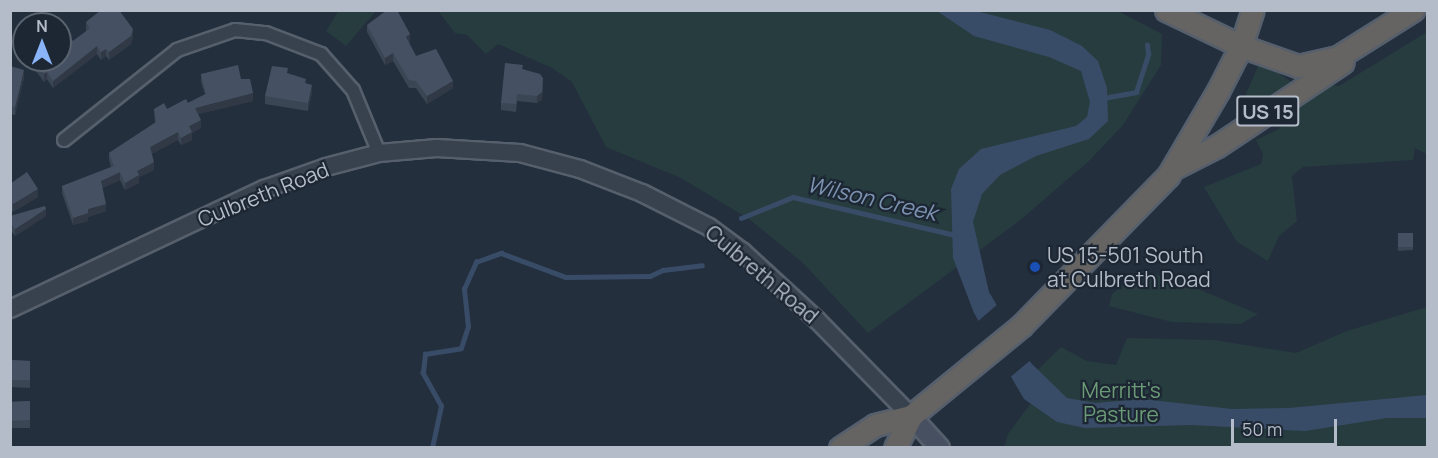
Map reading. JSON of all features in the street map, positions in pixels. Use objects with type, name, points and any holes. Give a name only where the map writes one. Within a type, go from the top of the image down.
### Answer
[{"type":"highway","points":[[1166,10],[1241,46],[1298,66],[1322,63],[1358,47]]},
{"type":"highway","name":"US 15","points":[[895,447],[911,416],[1042,305],[1174,168],[1241,46],[1252,10]]},
{"type":"highway","name":"US 15","points":[[1174,168],[1217,146],[1336,67],[1358,47],[1413,10]]},
{"type":"highway","name":"US 15","points":[[840,447],[875,425],[911,416]]},
{"type":"main road","points":[[911,416],[940,447]]},
{"type":"street","points":[[64,140],[177,51],[235,30],[266,33],[321,54],[353,90],[379,153]]},
{"type":"street","name":"Culbreth Road","points":[[10,309],[264,189],[379,153],[437,148],[520,153],[580,169],[680,211],[709,227],[759,266],[911,416]]},
{"type":"green space","points":[[339,10],[376,11],[346,46],[326,31]]},
{"type":"green space","points":[[438,11],[1118,11],[1162,34],[1161,65],[1123,125],[1089,161],[1019,221],[868,333],[803,263],[749,219],[681,178],[606,147],[572,82],[552,68],[498,44],[486,54],[467,35],[455,33]]},
{"type":"green space","points":[[1427,32],[1427,154],[1415,148],[1413,160],[1303,167],[1292,176],[1297,221],[1279,236],[1268,261],[1237,242],[1204,187],[1261,164],[1263,154],[1256,140],[1279,129],[1292,111],[1328,84],[1339,86]]},
{"type":"green space","points":[[1262,62],[1293,83],[1235,119],[1259,64]]},
{"type":"green space","points":[[1141,270],[1181,282],[1258,314],[1241,324],[1172,322],[1109,306],[1112,294]]},
{"type":"green space","name":"Merritt's Pasture","points":[[1427,307],[1427,447],[1004,448],[1008,434],[1034,399],[1018,389],[1061,347],[1087,361],[1116,365],[1127,338],[1214,340],[1296,353],[1347,331]]},
{"type":"water","points":[[937,11],[976,11],[1050,30],[1082,46],[1098,61],[1107,88],[1108,121],[1089,139],[1036,156],[1000,175],[982,194],[973,222],[989,292],[1031,363],[1067,398],[1096,403],[1142,399],[1232,409],[1289,408],[1427,395],[1427,418],[1387,418],[1305,431],[1191,425],[1085,428],[1057,422],[1024,399],[974,313],[953,258],[951,189],[959,169],[981,149],[1076,126],[1087,117],[1090,102],[1081,71],[1049,57],[974,36]]},
{"type":"pier","points":[[999,303],[1032,359],[1008,379],[976,323]]},
{"type":"building","points":[[101,10],[119,10],[133,29],[131,36],[109,52],[106,49],[101,52],[97,46],[72,66],[72,40],[90,28],[86,22]]},
{"type":"building","points":[[387,10],[397,10],[410,34],[406,37],[416,56],[436,49],[453,81],[427,96],[416,81],[409,80],[393,53],[385,58],[367,25]]},
{"type":"building","points":[[505,63],[523,65],[522,69],[540,74],[543,78],[542,92],[537,96],[517,94],[516,104],[501,103]]},
{"type":"building","points":[[238,65],[241,79],[250,79],[253,93],[195,108],[201,120],[189,126],[192,132],[181,138],[178,132],[150,147],[154,162],[137,171],[139,175],[125,183],[120,172],[101,181],[106,204],[88,209],[88,213],[73,218],[62,186],[114,166],[109,153],[156,122],[154,109],[164,103],[167,109],[186,99],[188,103],[206,94],[201,74]]},
{"type":"building","points":[[10,66],[12,72],[24,72],[15,107],[10,106]]},
{"type":"building","points":[[272,66],[288,68],[287,73],[306,79],[305,83],[312,85],[308,103],[265,96]]},
{"type":"building","points":[[47,72],[64,72],[53,81]]},
{"type":"building","points":[[27,172],[38,189],[13,204],[10,200],[10,184]]},
{"type":"building","points":[[45,206],[46,209],[15,229],[10,222],[10,216]]},
{"type":"building","points":[[1398,233],[1413,233],[1413,247],[1398,247]]},
{"type":"building","points":[[10,360],[30,361],[30,380],[10,380]]},
{"type":"building","points":[[30,401],[30,420],[10,421],[10,402]]},
{"type":"waterway","points":[[1103,98],[1136,92],[1148,54],[1147,45]]},
{"type":"waterway","name":"Wilson Creek","points":[[741,218],[793,197],[955,235]]},
{"type":"waterway","name":"Wilson Creek","points":[[432,448],[441,406],[423,373],[425,354],[461,348],[468,327],[464,289],[476,262],[501,253],[566,277],[650,276],[663,270],[702,265]]},
{"type":"place","name":"US 15-501 South at Culbreth Road","points":[[1035,267]]}]
